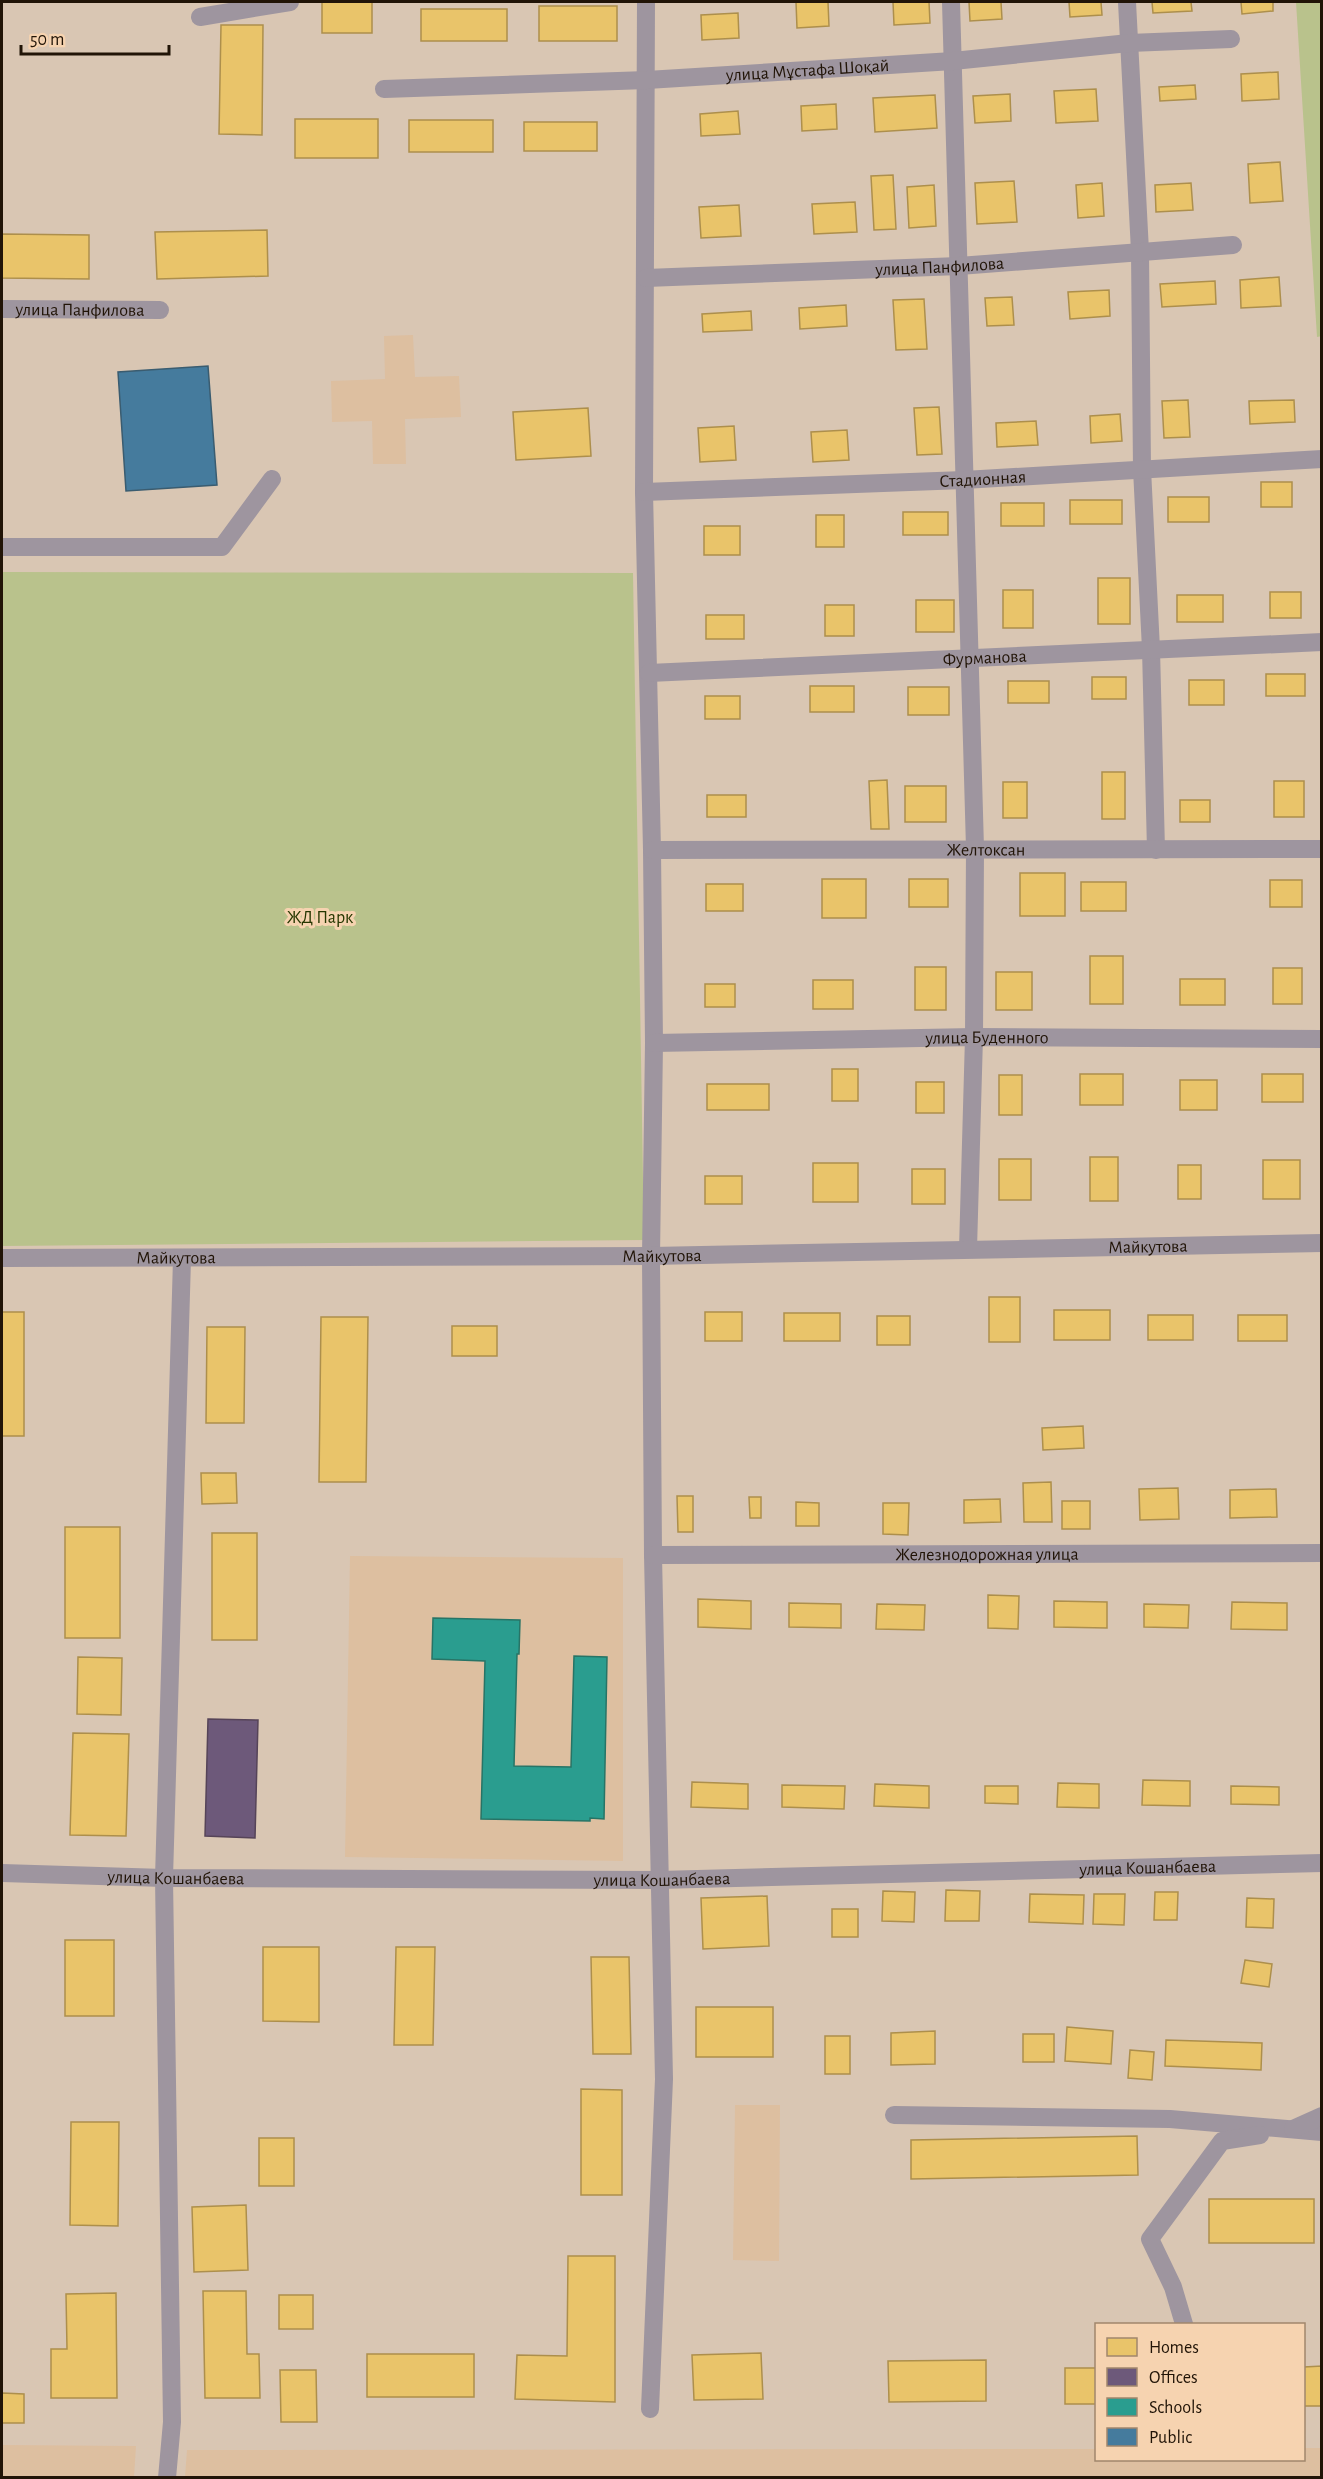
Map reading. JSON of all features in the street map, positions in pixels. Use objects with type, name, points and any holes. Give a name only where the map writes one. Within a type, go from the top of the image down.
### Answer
[{"type":"street","points":[[200,17],[290,2]]},
{"type":"street","points":[[646,2],[644,492],[654,1044],[651,1256],[653,1555],[658,1880],[664,2079],[650,2409]]},
{"type":"street","points":[[951,2],[975,848],[974,1036],[968,1249]]},
{"type":"street","points":[[1127,2],[1140,251],[1142,469],[1151,649],[1155,850]]},
{"type":"street","name":"улица Мұстафа Шоқай","points":[[384,89],[647,80],[953,61],[1129,43],[1231,39]]},
{"type":"street","name":"улица Панфилова","points":[[646,278],[959,266],[1233,245]]},
{"type":"street","name":"улица Панфилова","points":[[2,309],[160,310]]},
{"type":"street","name":"Стадионная","points":[[644,492],[964,480],[1322,459]]},
{"type":"street","points":[[2,547],[222,547],[272,479]]},
{"type":"street","name":"Фурманова","points":[[648,673],[1322,642]]},
{"type":"street","name":"Желтоксан","points":[[652,850],[1322,849]]},
{"type":"street","name":"улица Буденного","points":[[654,1044],[974,1036],[1322,1039]]},
{"type":"street","name":"Майкутова","points":[[2,1258],[651,1256],[1322,1243]]},
{"type":"street","points":[[167,2478],[172,2422],[164,1878],[182,1259]]},
{"type":"street","name":"Железнодорожная улица","points":[[653,1555],[1322,1553]]},
{"type":"street","name":"улица Кошанбаева","points":[[2,1873],[164,1878],[658,1880],[1322,1863]]},
{"type":"street","points":[[894,2115],[1170,2119],[1289,2131],[1322,2132]]},
{"type":"street","points":[[1183,2323],[1173,2287],[1150,2239],[1222,2140],[1289,2131],[1322,2116]]},
{"type":"shaded area","points":[[413,335],[415,377],[459,376],[461,417],[405,419],[406,464],[373,464],[372,421],[332,422],[331,381],[385,379],[384,336]]},
{"type":"shaded area","points":[[350,1556],[623,1558],[623,1861],[345,1857]]},
{"type":"shaded area","points":[[735,2105],[780,2105],[779,2261],[733,2260]]},
{"type":"shaded area","points":[[2,2445],[136,2446],[134,2477],[2,2477]]},
{"type":"shaded area","points":[[1305,2448],[1321,2448],[1321,2477],[185,2477],[187,2450],[1095,2449],[1095,2461],[1305,2461]]},
{"type":"green space","points":[[1296,2],[1321,2],[1322,336],[1317,337]]},
{"type":"green space","name":"ЖД Парк","points":[[2,572],[633,573],[644,1240],[2,1246]]},
{"type":"building: Homes","points":[[322,2],[372,2],[372,33],[322,33]]},
{"type":"building: Homes","points":[[796,2],[828,2],[829,26],[797,28]]},
{"type":"building: Homes","points":[[893,2],[929,2],[930,23],[894,25]]},
{"type":"building: Homes","points":[[969,2],[1001,2],[1002,19],[970,21]]},
{"type":"building: Homes","points":[[1069,2],[1101,2],[1102,15],[1070,17]]},
{"type":"building: Homes","points":[[1152,2],[1191,2],[1192,11],[1153,13]]},
{"type":"building: Homes","points":[[1241,2],[1273,2],[1273,11],[1242,14]]},
{"type":"building: Homes","points":[[539,6],[617,6],[617,41],[539,41]]},
{"type":"building: Homes","points":[[421,9],[507,9],[507,41],[421,41]]},
{"type":"building: Homes","points":[[738,13],[739,38],[702,40],[701,15]]},
{"type":"building: Homes","points":[[221,25],[263,25],[262,135],[219,134]]},
{"type":"building: Homes","points":[[1278,72],[1279,99],[1242,101],[1241,74]]},
{"type":"building: Homes","points":[[1195,85],[1196,99],[1160,101],[1159,87]]},
{"type":"building: Homes","points":[[1096,89],[1098,121],[1056,123],[1054,91]]},
{"type":"building: Homes","points":[[1010,94],[1011,121],[975,123],[973,96]]},
{"type":"building: Homes","points":[[935,95],[937,128],[875,132],[873,98]]},
{"type":"building: Homes","points":[[836,104],[837,129],[802,131],[801,106]]},
{"type":"building: Homes","points":[[738,111],[740,134],[701,136],[700,114]]},
{"type":"building: Homes","points":[[295,119],[378,119],[378,158],[295,158]]},
{"type":"building: Homes","points":[[409,120],[493,120],[493,152],[409,152]]},
{"type":"building: Homes","points":[[524,122],[597,122],[597,151],[524,151]]},
{"type":"building: Homes","points":[[1280,162],[1283,201],[1250,203],[1248,164]]},
{"type":"building: Homes","points":[[893,175],[896,229],[874,230],[871,176]]},
{"type":"building: Homes","points":[[1014,181],[1017,222],[977,224],[975,183]]},
{"type":"building: Homes","points":[[1102,183],[1104,216],[1078,218],[1076,185]]},
{"type":"building: Homes","points":[[1191,183],[1193,210],[1156,212],[1155,185]]},
{"type":"building: Homes","points":[[934,185],[936,226],[909,228],[907,187]]},
{"type":"building: Homes","points":[[855,202],[857,232],[814,234],[812,204]]},
{"type":"building: Homes","points":[[739,205],[741,236],[701,238],[699,207]]},
{"type":"building: Homes","points":[[267,230],[268,276],[157,279],[155,232]]},
{"type":"building: Homes","points":[[2,234],[89,235],[89,279],[2,278]]},
{"type":"building: Homes","points":[[1279,277],[1281,306],[1241,308],[1240,280]]},
{"type":"building: Homes","points":[[1215,281],[1216,304],[1162,307],[1160,284]]},
{"type":"building: Homes","points":[[1109,290],[1110,316],[1070,319],[1068,292]]},
{"type":"building: Homes","points":[[1012,297],[1014,325],[987,326],[985,298]]},
{"type":"building: Homes","points":[[924,299],[927,349],[896,350],[893,300]]},
{"type":"building: Homes","points":[[846,305],[847,326],[800,329],[799,308]]},
{"type":"building: Homes","points":[[751,311],[752,330],[703,332],[702,314]]},
{"type":"building: Homes","points":[[1188,400],[1190,437],[1164,438],[1162,401]]},
{"type":"building: Homes","points":[[1294,400],[1295,422],[1250,424],[1249,401]]},
{"type":"building: Homes","points":[[939,407],[942,454],[917,455],[914,408]]},
{"type":"building: Homes","points":[[588,408],[591,456],[516,460],[513,412]]},
{"type":"building: Homes","points":[[1120,414],[1122,441],[1091,443],[1090,416]]},
{"type":"building: Homes","points":[[1036,421],[1038,445],[997,447],[996,423]]},
{"type":"building: Homes","points":[[734,426],[736,460],[700,462],[698,428]]},
{"type":"building: Homes","points":[[847,430],[849,460],[813,462],[811,432]]},
{"type":"building: Homes","points":[[1261,482],[1292,482],[1292,507],[1261,507]]},
{"type":"building: Homes","points":[[1168,497],[1209,497],[1209,522],[1168,522]]},
{"type":"building: Homes","points":[[1070,500],[1122,500],[1122,524],[1070,524]]},
{"type":"building: Homes","points":[[1001,503],[1044,503],[1044,526],[1001,526]]},
{"type":"building: Homes","points":[[903,512],[948,512],[948,535],[903,535]]},
{"type":"building: Homes","points":[[816,515],[844,515],[844,547],[816,547]]},
{"type":"building: Homes","points":[[704,526],[740,526],[740,555],[704,555]]},
{"type":"building: Homes","points":[[1098,578],[1130,578],[1130,624],[1098,624]]},
{"type":"building: Homes","points":[[1003,590],[1033,590],[1033,628],[1003,628]]},
{"type":"building: Homes","points":[[1270,592],[1301,592],[1301,618],[1270,618]]},
{"type":"building: Homes","points":[[1177,595],[1223,595],[1223,622],[1177,622]]},
{"type":"building: Homes","points":[[916,600],[954,600],[954,632],[916,632]]},
{"type":"building: Homes","points":[[825,605],[854,605],[854,636],[825,636]]},
{"type":"building: Homes","points":[[706,615],[744,615],[744,639],[706,639]]},
{"type":"building: Homes","points":[[1266,674],[1305,674],[1305,696],[1266,696]]},
{"type":"building: Homes","points":[[1092,677],[1126,677],[1126,699],[1092,699]]},
{"type":"building: Homes","points":[[1189,680],[1224,680],[1224,705],[1189,705]]},
{"type":"building: Homes","points":[[1008,681],[1049,681],[1049,703],[1008,703]]},
{"type":"building: Homes","points":[[810,686],[854,686],[854,712],[810,712]]},
{"type":"building: Homes","points":[[908,687],[949,687],[949,715],[908,715]]},
{"type":"building: Homes","points":[[705,696],[740,696],[740,719],[705,719]]},
{"type":"building: Homes","points":[[1102,772],[1125,772],[1125,819],[1102,819]]},
{"type":"building: Homes","points":[[887,780],[889,829],[871,829],[869,781]]},
{"type":"building: Homes","points":[[1274,781],[1304,781],[1304,817],[1274,817]]},
{"type":"building: Homes","points":[[1003,782],[1027,782],[1027,818],[1003,818]]},
{"type":"building: Homes","points":[[905,786],[946,786],[946,822],[905,822]]},
{"type":"building: Homes","points":[[707,795],[746,795],[746,817],[707,817]]},
{"type":"building: Homes","points":[[1180,800],[1210,800],[1210,822],[1180,822]]},
{"type":"building: Homes","points":[[1020,873],[1065,873],[1065,916],[1020,916]]},
{"type":"building: Homes","points":[[822,879],[866,879],[866,918],[822,918]]},
{"type":"building: Homes","points":[[909,879],[948,879],[948,907],[909,907]]},
{"type":"building: Homes","points":[[1270,880],[1302,880],[1302,907],[1270,907]]},
{"type":"building: Homes","points":[[1081,882],[1126,882],[1126,911],[1081,911]]},
{"type":"building: Homes","points":[[706,884],[743,884],[743,911],[706,911]]},
{"type":"building: Homes","points":[[1090,956],[1123,956],[1123,1004],[1090,1004]]},
{"type":"building: Homes","points":[[915,967],[946,967],[946,1010],[915,1010]]},
{"type":"building: Homes","points":[[1273,968],[1302,968],[1302,1004],[1273,1004]]},
{"type":"building: Homes","points":[[996,972],[1032,972],[1032,1010],[996,1010]]},
{"type":"building: Homes","points":[[1180,979],[1225,979],[1225,1005],[1180,1005]]},
{"type":"building: Homes","points":[[813,980],[853,980],[853,1009],[813,1009]]},
{"type":"building: Homes","points":[[705,984],[735,984],[735,1007],[705,1007]]},
{"type":"building: Homes","points":[[832,1069],[858,1069],[858,1101],[832,1101]]},
{"type":"building: Homes","points":[[1080,1074],[1123,1074],[1123,1105],[1080,1105]]},
{"type":"building: Homes","points":[[1262,1074],[1303,1074],[1303,1102],[1262,1102]]},
{"type":"building: Homes","points":[[999,1075],[1022,1075],[1022,1115],[999,1115]]},
{"type":"building: Homes","points":[[1180,1080],[1217,1080],[1217,1110],[1180,1110]]},
{"type":"building: Homes","points":[[916,1082],[944,1082],[944,1113],[916,1113]]},
{"type":"building: Homes","points":[[707,1084],[769,1084],[769,1110],[707,1110]]},
{"type":"building: Homes","points":[[1090,1157],[1118,1157],[1118,1201],[1090,1201]]},
{"type":"building: Homes","points":[[999,1159],[1031,1159],[1031,1200],[999,1200]]},
{"type":"building: Homes","points":[[1263,1160],[1300,1160],[1300,1199],[1263,1199]]},
{"type":"building: Homes","points":[[813,1163],[858,1163],[858,1202],[813,1202]]},
{"type":"building: Homes","points":[[1178,1165],[1201,1165],[1201,1199],[1178,1199]]},
{"type":"building: Homes","points":[[912,1169],[945,1169],[945,1204],[912,1204]]},
{"type":"building: Homes","points":[[705,1176],[742,1176],[742,1204],[705,1204]]},
{"type":"building: Homes","points":[[989,1297],[1020,1297],[1020,1342],[989,1342]]},
{"type":"building: Homes","points":[[1054,1310],[1110,1310],[1110,1340],[1054,1340]]},
{"type":"building: Homes","points":[[2,1312],[24,1312],[24,1436],[2,1436]]},
{"type":"building: Homes","points":[[705,1312],[742,1312],[742,1341],[705,1341]]},
{"type":"building: Homes","points":[[784,1313],[840,1313],[840,1341],[784,1341]]},
{"type":"building: Homes","points":[[1148,1315],[1193,1315],[1193,1340],[1148,1340]]},
{"type":"building: Homes","points":[[1238,1315],[1287,1315],[1287,1341],[1238,1341]]},
{"type":"building: Homes","points":[[877,1316],[910,1316],[910,1345],[877,1345]]},
{"type":"building: Homes","points":[[321,1317],[368,1317],[366,1482],[319,1482]]},
{"type":"building: Homes","points":[[452,1326],[497,1326],[497,1356],[452,1356]]},
{"type":"building: Homes","points":[[207,1327],[245,1327],[244,1423],[206,1423]]},
{"type":"building: Homes","points":[[1083,1426],[1084,1448],[1043,1450],[1042,1428]]},
{"type":"building: Homes","points":[[201,1473],[236,1473],[237,1503],[202,1504]]},
{"type":"building: Homes","points":[[1051,1482],[1052,1522],[1024,1522],[1023,1483]]},
{"type":"building: Homes","points":[[1178,1488],[1179,1519],[1140,1520],[1139,1489]]},
{"type":"building: Homes","points":[[1276,1489],[1277,1517],[1230,1518],[1230,1490]]},
{"type":"building: Homes","points":[[677,1496],[693,1496],[693,1532],[678,1532]]},
{"type":"building: Homes","points":[[749,1497],[761,1497],[761,1518],[750,1518]]},
{"type":"building: Homes","points":[[1000,1499],[1001,1522],[964,1523],[964,1500]]},
{"type":"building: Homes","points":[[1062,1501],[1090,1501],[1090,1529],[1062,1529]]},
{"type":"building: Homes","points":[[796,1502],[819,1503],[819,1526],[796,1526]]},
{"type":"building: Homes","points":[[883,1503],[909,1503],[908,1535],[883,1534]]},
{"type":"building: Homes","points":[[65,1527],[120,1527],[120,1638],[65,1638]]},
{"type":"building: Homes","points":[[212,1533],[257,1533],[257,1640],[212,1640]]},
{"type":"building: Homes","points":[[988,1595],[1019,1596],[1018,1629],[988,1628]]},
{"type":"building: Homes","points":[[698,1599],[751,1601],[751,1629],[698,1627]]},
{"type":"building: Homes","points":[[1054,1601],[1107,1602],[1107,1628],[1054,1627]]},
{"type":"building: Homes","points":[[1232,1602],[1287,1603],[1287,1630],[1231,1629]]},
{"type":"building: Homes","points":[[789,1603],[841,1604],[841,1628],[789,1627]]},
{"type":"building: Homes","points":[[877,1604],[925,1605],[924,1630],[876,1629]]},
{"type":"building: Homes","points":[[1144,1604],[1189,1605],[1188,1628],[1144,1627]]},
{"type":"building: Homes","points":[[78,1657],[122,1658],[121,1715],[77,1714]]},
{"type":"building: Homes","points":[[73,1733],[129,1734],[126,1836],[70,1835]]},
{"type":"building: Homes","points":[[1143,1780],[1190,1781],[1190,1806],[1142,1805]]},
{"type":"building: Homes","points":[[692,1782],[748,1784],[748,1809],[691,1807]]},
{"type":"building: Homes","points":[[1058,1783],[1099,1784],[1099,1808],[1057,1807]]},
{"type":"building: Homes","points":[[875,1784],[929,1786],[929,1808],[874,1806]]},
{"type":"building: Homes","points":[[782,1785],[845,1786],[844,1809],[782,1807]]},
{"type":"building: Homes","points":[[985,1786],[1018,1786],[1018,1804],[985,1803]]},
{"type":"building: Homes","points":[[1231,1786],[1279,1787],[1279,1805],[1231,1804]]},
{"type":"building: Homes","points":[[946,1890],[980,1891],[979,1921],[945,1921]]},
{"type":"building: Homes","points":[[883,1891],[915,1892],[914,1922],[882,1921]]},
{"type":"building: Homes","points":[[1155,1892],[1178,1892],[1177,1920],[1154,1920]]},
{"type":"building: Homes","points":[[1030,1894],[1084,1895],[1083,1924],[1029,1922]]},
{"type":"building: Homes","points":[[1094,1894],[1125,1894],[1124,1925],[1093,1924]]},
{"type":"building: Homes","points":[[767,1896],[769,1946],[703,1949],[701,1898]]},
{"type":"building: Homes","points":[[1247,1898],[1274,1899],[1273,1928],[1246,1927]]},
{"type":"building: Homes","points":[[832,1909],[858,1909],[858,1937],[832,1937]]},
{"type":"building: Homes","points":[[65,1940],[114,1940],[114,2016],[65,2016]]},
{"type":"building: Homes","points":[[263,1947],[319,1947],[319,2022],[263,2021]]},
{"type":"building: Homes","points":[[396,1947],[435,1947],[433,2045],[394,2045]]},
{"type":"building: Homes","points":[[591,1957],[629,1957],[631,2054],[593,2054]]},
{"type":"building: Homes","points":[[1245,1960],[1272,1964],[1269,1987],[1241,1983]]},
{"type":"building: Homes","points":[[696,2007],[773,2007],[773,2057],[696,2057]]},
{"type":"building: Homes","points":[[1067,2027],[1113,2031],[1111,2064],[1065,2061]]},
{"type":"building: Homes","points":[[935,2031],[935,2064],[891,2065],[891,2033]]},
{"type":"building: Homes","points":[[1023,2034],[1054,2034],[1054,2062],[1023,2062]]},
{"type":"building: Homes","points":[[825,2036],[850,2036],[850,2074],[825,2074]]},
{"type":"building: Homes","points":[[1166,2040],[1262,2043],[1261,2070],[1165,2066]]},
{"type":"building: Homes","points":[[1130,2050],[1154,2052],[1152,2080],[1128,2078]]},
{"type":"building: Homes","points":[[581,2089],[622,2090],[622,2195],[581,2195]]},
{"type":"building: Homes","points":[[71,2122],[119,2122],[118,2226],[70,2225]]},
{"type":"building: Homes","points":[[1137,2136],[1138,2175],[911,2179],[911,2140]]},
{"type":"building: Homes","points":[[259,2138],[294,2138],[294,2186],[259,2186]]},
{"type":"building: Homes","points":[[1209,2199],[1314,2199],[1314,2243],[1209,2243]]},
{"type":"building: Homes","points":[[246,2205],[248,2270],[194,2272],[192,2207]]},
{"type":"building: Homes","points":[[568,2256],[615,2256],[615,2402],[515,2399],[517,2355],[567,2356]]},
{"type":"building: Homes","points":[[203,2291],[246,2291],[247,2354],[259,2354],[260,2398],[205,2398]]},
{"type":"building: Homes","points":[[116,2293],[117,2398],[51,2398],[51,2349],[67,2349],[66,2294]]},
{"type":"building: Homes","points":[[279,2295],[313,2295],[313,2329],[279,2329]]},
{"type":"building: Homes","points":[[761,2353],[763,2399],[694,2400],[692,2355]]},
{"type":"building: Homes","points":[[367,2354],[474,2354],[474,2397],[367,2397]]},
{"type":"building: Homes","points":[[986,2360],[986,2401],[889,2402],[888,2361]]},
{"type":"building: Homes","points":[[1322,2366],[1322,2406],[1305,2406],[1305,2367]]},
{"type":"building: Homes","points":[[1065,2368],[1095,2368],[1095,2404],[1065,2404]]},
{"type":"building: Homes","points":[[280,2370],[316,2370],[317,2422],[281,2422]]},
{"type":"building: Homes","points":[[2,2393],[24,2394],[24,2423],[2,2423]]},
{"type":"building: Offices","points":[[208,1719],[258,1720],[255,1838],[205,1836]]},
{"type":"building: Schools","points":[[433,1618],[520,1620],[514,1766],[571,1767],[574,1656],[607,1657],[604,1819],[590,1818],[590,1821],[481,1819],[485,1661],[432,1659]]},
{"type":"building: Public","points":[[208,366],[217,485],[126,491],[118,372]]}]
